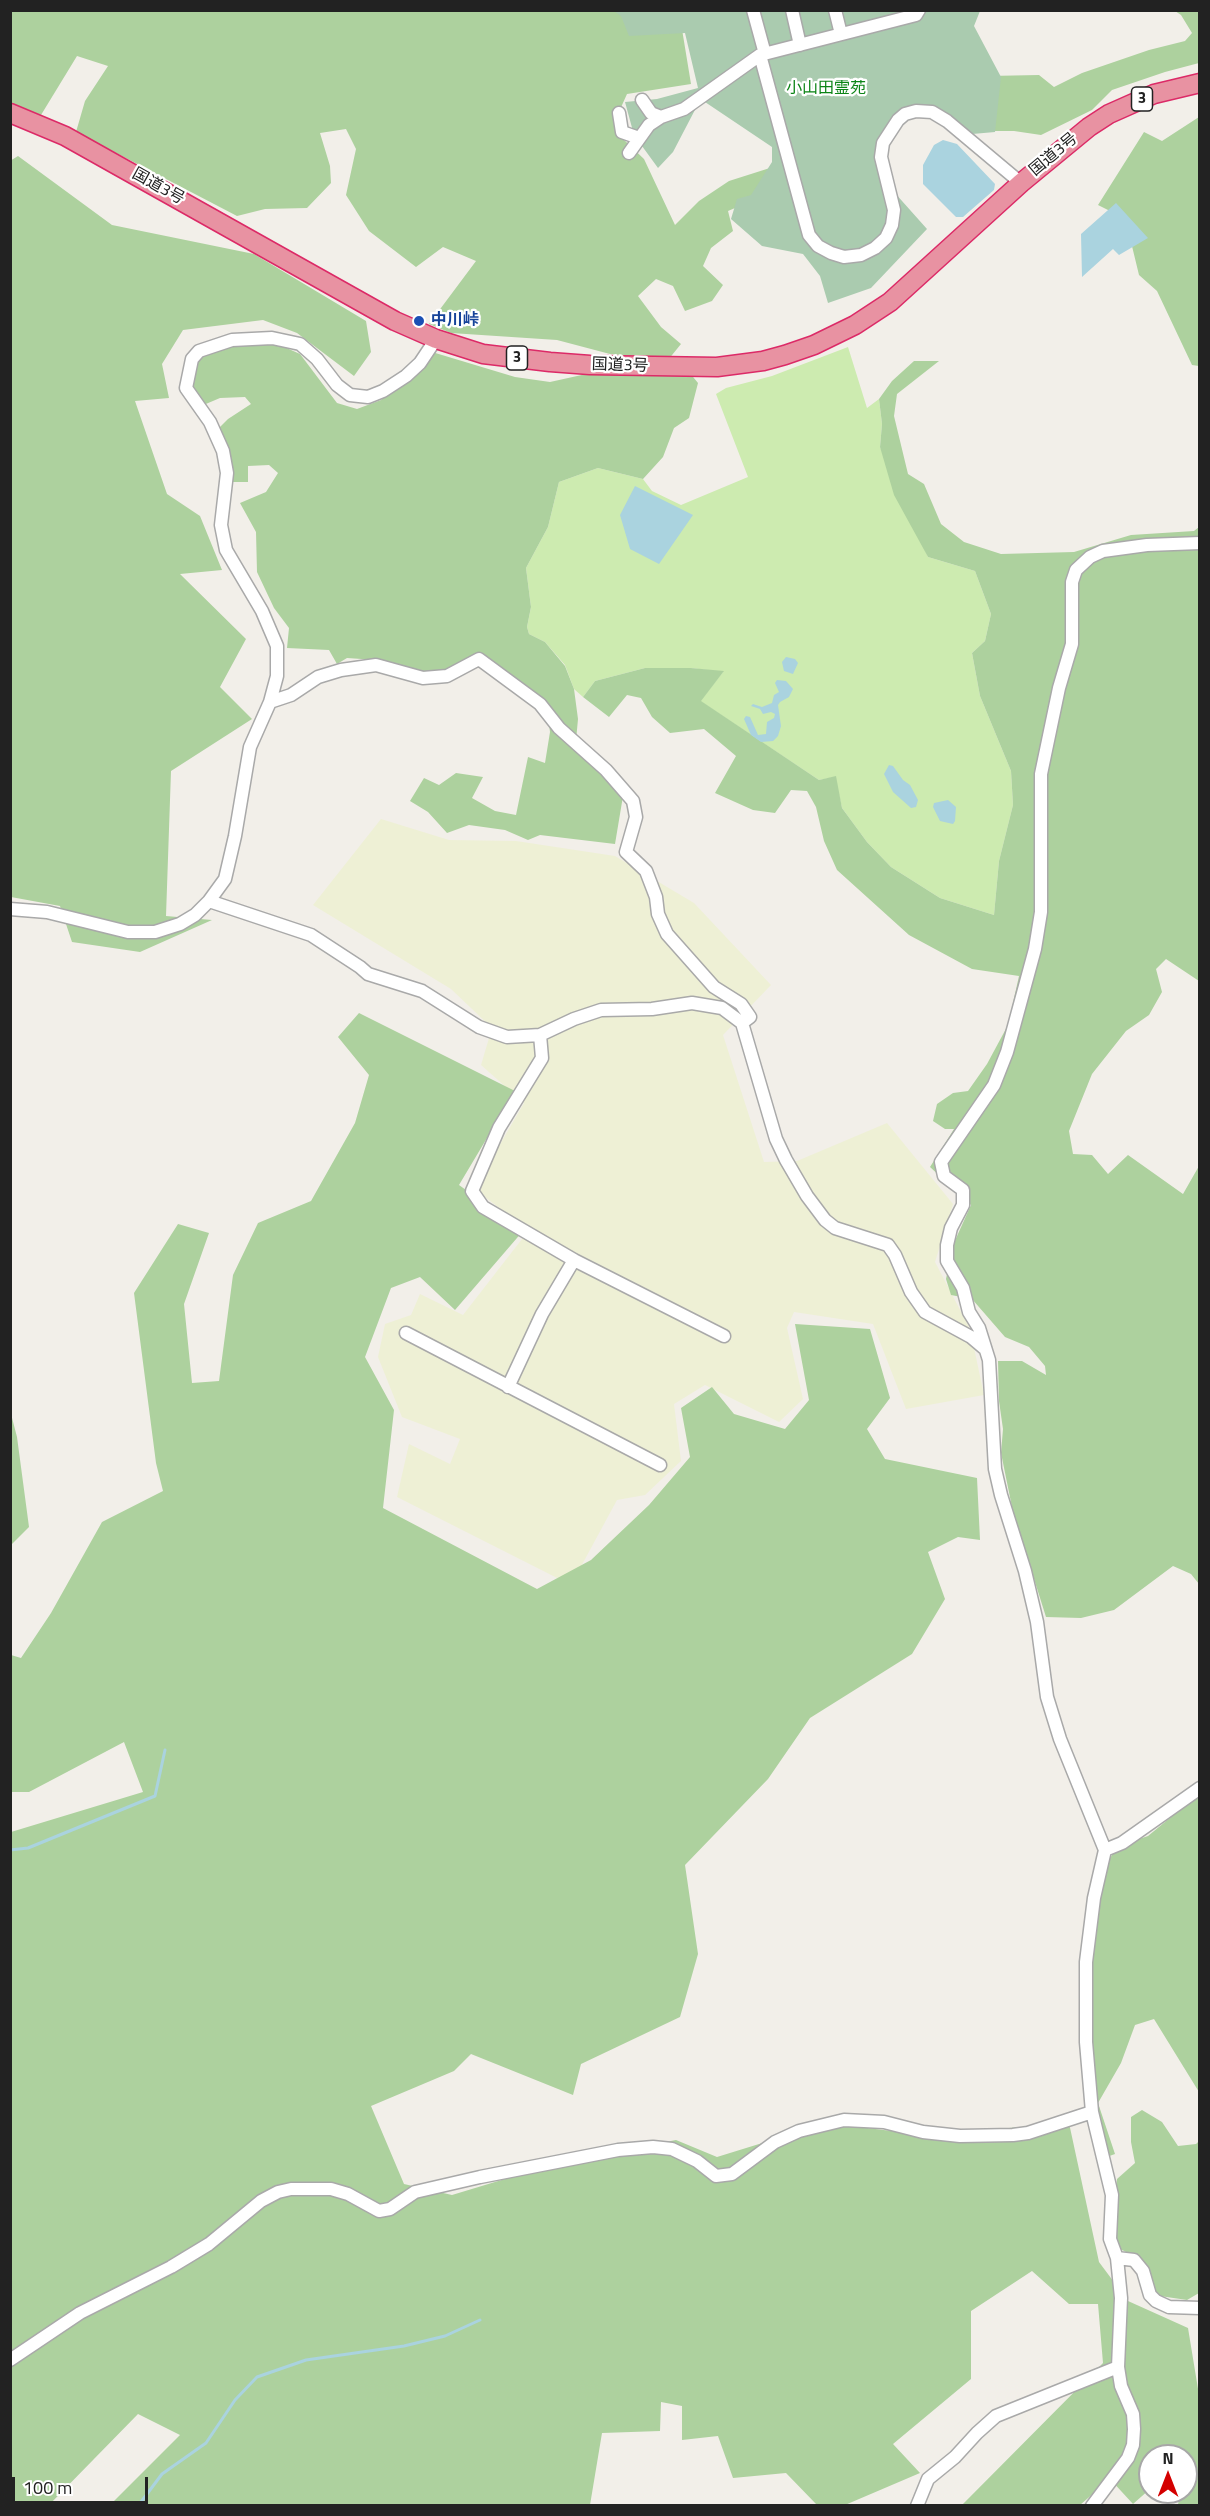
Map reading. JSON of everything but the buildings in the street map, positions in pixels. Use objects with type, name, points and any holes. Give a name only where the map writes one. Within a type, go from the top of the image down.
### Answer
[{"type":"highway","name":"国道3号","points":[[10,113],[65,136],[395,321],[436,339],[483,354],[590,365],[717,367],[763,361],[785,355],[814,345],[845,330],[890,302],[1021,183],[1071,141],[1109,114],[1154,94],[1200,83]]},
{"type":"street","points":[[753,10],[804,222],[809,235],[818,246],[831,254],[844,257],[861,255],[875,248],[886,238],[892,225],[894,210],[883,168],[881,149],[885,136],[905,114],[916,111],[932,112],[947,121],[1021,183]]},
{"type":"street","points":[[792,10],[800,45]]},
{"type":"street","points":[[835,10],[841,34]]},
{"type":"street","points":[[629,153],[649,125],[661,117],[684,109],[763,54],[916,15],[919,10]]},
{"type":"street","points":[[642,100],[651,113],[661,117]]},
{"type":"street","points":[[619,113],[622,132],[639,138]]},
{"type":"street","points":[[10,909],[47,912],[128,932],[155,932],[187,920],[209,901],[225,879],[235,836],[250,747],[270,702],[277,676],[277,646],[262,611],[226,550],[221,525],[227,472],[223,451],[210,422],[186,388],[192,358],[199,351],[232,340],[272,338],[300,344],[350,395],[368,397],[383,392],[406,376],[420,363],[436,339]]},
{"type":"street","points":[[1092,2505],[1121,2468],[1133,2445],[1133,2414],[1120,2386],[1118,2367],[1121,2298],[1117,2258],[1110,2239],[1112,2195],[1092,2112],[1086,2042],[1086,1962],[1094,1898],[1105,1850],[1060,1739],[1047,1697],[1037,1622],[1025,1571],[1000,1495],[995,1469],[991,1369],[979,1328],[969,1311],[963,1288],[947,1261],[947,1245],[951,1228],[963,1205],[963,1190],[944,1176],[941,1161],[994,1085],[1007,1052],[1035,949],[1041,912],[1041,774],[1059,688],[1072,644],[1072,582],[1076,570],[1090,557],[1103,552],[1147,545],[1200,543]]},
{"type":"street","points":[[270,702],[291,695],[318,677],[341,670],[376,665],[423,678],[447,676],[478,659],[540,704],[560,728],[606,770],[633,801],[636,817],[626,852],[646,871],[656,897],[658,914],[667,934],[714,987],[741,1004],[750,1017],[741,1023]]},
{"type":"street","points":[[209,901],[312,935],[368,974],[422,992],[488,1032],[517,1038],[540,1035],[574,1019],[601,1010],[651,1009],[692,1003],[722,1008],[741,1023],[776,1139],[786,1160],[819,1212],[834,1228],[888,1245],[895,1255],[911,1292],[925,1312],[945,1325],[971,1337],[984,1348]]},
{"type":"street","points":[[540,1035],[542,1058],[499,1128],[472,1191],[483,1207],[574,1260],[724,1336]]},
{"type":"street","points":[[508,1388],[542,1314],[574,1260]]},
{"type":"street","points":[[406,1333],[660,1465]]},
{"type":"street","points":[[1105,1850],[1122,1843],[1200,1788]]},
{"type":"street","points":[[10,2360],[80,2313],[171,2267],[209,2244],[261,2201],[278,2192],[291,2189],[332,2189],[348,2194],[378,2211],[390,2209],[415,2192],[501,2172],[618,2150],[653,2147],[672,2149],[697,2161],[716,2176],[732,2174],[775,2142],[799,2131],[844,2120],[884,2122],[924,2132],[960,2136],[1013,2135],[1028,2133],[1092,2112]]},
{"type":"street","points":[[1117,2258],[1134,2260],[1143,2271],[1150,2295],[1156,2301],[1169,2307],[1200,2308]]},
{"type":"street","points":[[917,2505],[932,2475],[955,2457],[996,2416],[1118,2367]]},
{"type":"green space","points":[[11,11],[679,11],[691,84],[627,94],[618,114],[622,138],[644,159],[675,225],[699,201],[729,181],[773,167],[770,193],[728,211],[733,231],[711,248],[703,266],[723,285],[712,301],[685,311],[673,286],[656,279],[638,296],[661,327],[681,344],[668,360],[610,354],[557,340],[451,333],[429,324],[476,261],[443,247],[416,267],[369,231],[346,195],[356,149],[346,129],[320,133],[330,166],[331,183],[307,208],[265,209],[237,216],[76,132],[85,101],[108,66],[77,56],[41,115],[11,104]]},
{"type":"green space","name":"小山田霊苑","points":[[614,11],[980,11],[974,26],[1001,77],[995,132],[961,135],[933,118],[912,116],[903,122],[887,146],[887,163],[894,192],[927,229],[871,288],[828,303],[820,276],[803,254],[762,246],[731,219],[737,199],[751,195],[772,162],[772,147],[705,102],[697,106],[673,152],[658,168],[634,135],[625,102],[657,99],[698,88],[685,33],[629,36],[621,16]]},
{"type":"green space","points":[[1175,11],[1199,11],[1199,63],[1112,90],[1092,110],[1041,135],[1014,131],[965,131],[988,76],[1039,75],[1054,87],[1082,73],[1149,50],[1185,41],[1192,33],[1181,15]]},
{"type":"green space","points":[[1199,117],[1199,366],[1192,365],[1157,291],[1139,275],[1131,242],[1120,216],[1098,205],[1144,132],[1162,141]]},
{"type":"green space","points":[[18,156],[112,225],[254,254],[366,321],[371,352],[354,376],[297,333],[263,320],[183,330],[162,364],[169,398],[135,401],[167,494],[200,516],[222,570],[180,574],[246,639],[220,687],[252,719],[171,771],[166,916],[212,920],[140,952],[72,942],[60,906],[11,897],[10,161]]},
{"type":"green space","points":[[260,340],[300,354],[337,403],[357,409],[381,400],[432,352],[515,377],[550,382],[618,367],[689,372],[698,383],[689,418],[674,428],[663,457],[643,479],[598,468],[559,482],[548,527],[526,568],[531,607],[527,627],[529,634],[545,642],[565,666],[574,689],[578,719],[575,751],[600,770],[623,796],[615,844],[540,835],[528,840],[505,830],[469,825],[447,833],[428,812],[410,801],[424,778],[439,785],[456,773],[483,777],[472,798],[495,811],[516,815],[528,757],[545,763],[550,732],[548,716],[487,658],[460,670],[425,675],[376,660],[347,658],[337,664],[329,650],[287,648],[289,628],[274,608],[257,572],[256,532],[240,503],[266,492],[278,473],[269,465],[248,466],[248,482],[226,482],[223,461],[212,435],[228,419],[251,404],[245,397],[220,398],[194,409],[189,368],[195,358],[223,347]]},
{"type":"green space","points":[[848,347],[867,408],[879,399],[882,424],[880,447],[928,557],[975,571],[991,614],[985,641],[972,653],[980,696],[1011,771],[1013,805],[999,861],[994,915],[940,898],[891,867],[867,842],[842,808],[835,777],[819,780],[700,701],[723,672],[691,668],[645,668],[595,681],[583,697],[574,689],[565,665],[545,642],[529,634],[527,627],[531,607],[526,568],[548,527],[559,482],[598,468],[643,479],[652,491],[681,505],[748,477],[716,394],[726,388],[772,376]]},
{"type":"green space","points":[[914,361],[939,361],[897,394],[894,416],[908,474],[924,484],[941,524],[964,542],[1001,554],[1074,552],[1131,535],[1194,531],[1199,527],[1199,981],[1166,959],[1156,969],[1162,992],[1149,1015],[1126,1031],[1092,1074],[1069,1131],[1073,1154],[1092,1155],[1108,1174],[1128,1155],[1183,1194],[1199,1166],[1199,1584],[1191,1574],[1173,1566],[1114,1610],[1081,1618],[1046,1617],[1013,1512],[1001,1453],[1003,1429],[999,1401],[998,1361],[1022,1361],[1046,1375],[1045,1366],[1029,1347],[1005,1337],[972,1299],[951,1295],[946,1279],[953,1245],[971,1205],[930,1167],[954,1129],[945,1129],[933,1121],[937,1104],[953,1093],[968,1091],[987,1064],[1008,1025],[1019,976],[972,969],[909,935],[837,870],[824,841],[816,807],[807,791],[791,790],[775,813],[753,810],[715,793],[736,756],[704,729],[670,733],[652,717],[641,698],[627,695],[609,717],[583,697],[595,681],[645,668],[724,671],[701,701],[819,780],[836,776],[842,808],[867,842],[891,867],[940,898],[994,915],[999,861],[1013,805],[1011,771],[980,696],[972,653],[985,641],[991,614],[975,571],[928,557],[894,495],[880,447],[882,424],[879,399],[892,381]]},
{"type":"green space","points":[[381,819],[449,840],[516,841],[615,856],[694,903],[771,985],[723,1035],[764,1162],[797,1161],[887,1123],[953,1204],[935,1262],[970,1329],[984,1395],[906,1409],[873,1324],[794,1312],[787,1328],[803,1399],[779,1422],[705,1385],[674,1404],[681,1461],[645,1495],[617,1500],[571,1585],[397,1497],[409,1444],[450,1464],[460,1439],[402,1417],[378,1357],[385,1324],[411,1315],[420,1294],[463,1315],[529,1230],[474,1189],[524,1103],[481,1065],[492,1028],[451,989],[313,905]]},
{"type":"green space","points":[[359,1013],[515,1091],[459,1185],[523,1231],[455,1310],[420,1277],[391,1288],[365,1357],[394,1410],[383,1508],[537,1589],[591,1560],[649,1505],[690,1457],[681,1408],[712,1387],[734,1414],[785,1429],[809,1400],[795,1324],[870,1329],[890,1398],[867,1429],[885,1459],[977,1478],[980,1540],[958,1537],[928,1552],[945,1599],[912,1654],[810,1718],[768,1779],[685,1865],[698,1954],[680,2017],[581,2064],[573,2095],[471,2054],[454,2071],[371,2106],[404,2184],[452,2195],[561,2162],[676,2140],[717,2157],[827,2123],[924,2135],[1069,2123],[1099,2262],[1128,2301],[1188,2328],[1199,2395],[1199,2505],[1178,2505],[1198,2504],[1198,2444],[1138,2444],[1138,2500],[1133,2504],[1110,2479],[1080,2505],[962,2505],[1103,2363],[1098,2304],[1069,2304],[1032,2271],[971,2311],[971,2379],[893,2444],[920,2473],[845,2505],[817,2505],[786,2473],[733,2478],[718,2436],[682,2440],[682,2406],[661,2402],[660,2431],[602,2433],[590,2505],[110,2505],[180,2435],[138,2414],[49,2505],[11,2505],[11,1832],[143,1792],[124,1742],[29,1792],[11,1792],[11,1655],[21,1658],[51,1613],[102,1522],[163,1491],[156,1463],[134,1293],[178,1224],[209,1233],[184,1304],[192,1383],[219,1381],[233,1275],[258,1223],[311,1201],[355,1123],[369,1075],[338,1037]]},
{"type":"green space","points":[[11,1414],[17,1437],[29,1527],[11,1545]]},
{"type":"green space","points":[[1199,1794],[1199,2092],[1154,2019],[1135,2025],[1121,2063],[1098,2103],[1115,2154],[1101,2159],[1083,2085],[1082,2065],[1092,2027],[1093,2011],[1089,1976],[1082,1962],[1081,1947],[1084,1935],[1104,1883],[1107,1863],[1114,1852],[1133,1841],[1148,1836]]},
{"type":"green space","points":[[1142,2110],[1162,2122],[1178,2146],[1196,2144],[1199,2141],[1199,2293],[1187,2300],[1160,2296],[1145,2289],[1137,2258],[1113,2245],[1112,2228],[1117,2179],[1135,2163],[1131,2142],[1131,2117]]},
{"type":"water","points":[[943,140],[957,144],[995,184],[994,190],[963,217],[956,217],[923,184],[923,165],[934,145]]},
{"type":"water","points":[[1116,203],[1148,238],[1119,255],[1113,249],[1082,277],[1081,234]]},
{"type":"water","points":[[635,486],[693,515],[659,564],[630,549],[620,515]]},
{"type":"water","points":[[786,657],[795,659],[798,663],[793,674],[784,671],[782,662]]},
{"type":"water","points":[[777,680],[786,681],[793,689],[789,697],[778,705],[781,726],[778,736],[773,741],[761,742],[751,735],[744,719],[746,716],[750,717],[758,735],[766,734],[767,722],[774,718],[775,714],[771,712],[763,714],[760,709],[751,706],[753,704],[762,707],[772,703],[774,695],[779,692],[775,683]]},
{"type":"water","points":[[889,765],[893,766],[903,780],[910,785],[918,800],[916,807],[911,808],[893,792],[884,774]]},
{"type":"water","points":[[948,800],[956,807],[953,824],[940,821],[933,807],[934,803]]},
{"type":"waterway","points":[[10,1850],[28,1848],[155,1796],[165,1750]]},
{"type":"waterway","points":[[138,2506],[162,2474],[206,2443],[235,2400],[257,2377],[306,2360],[404,2346],[445,2336],[480,2320]]},
{"type":"place","name":"中川峠","points":[[419,321]]}]
